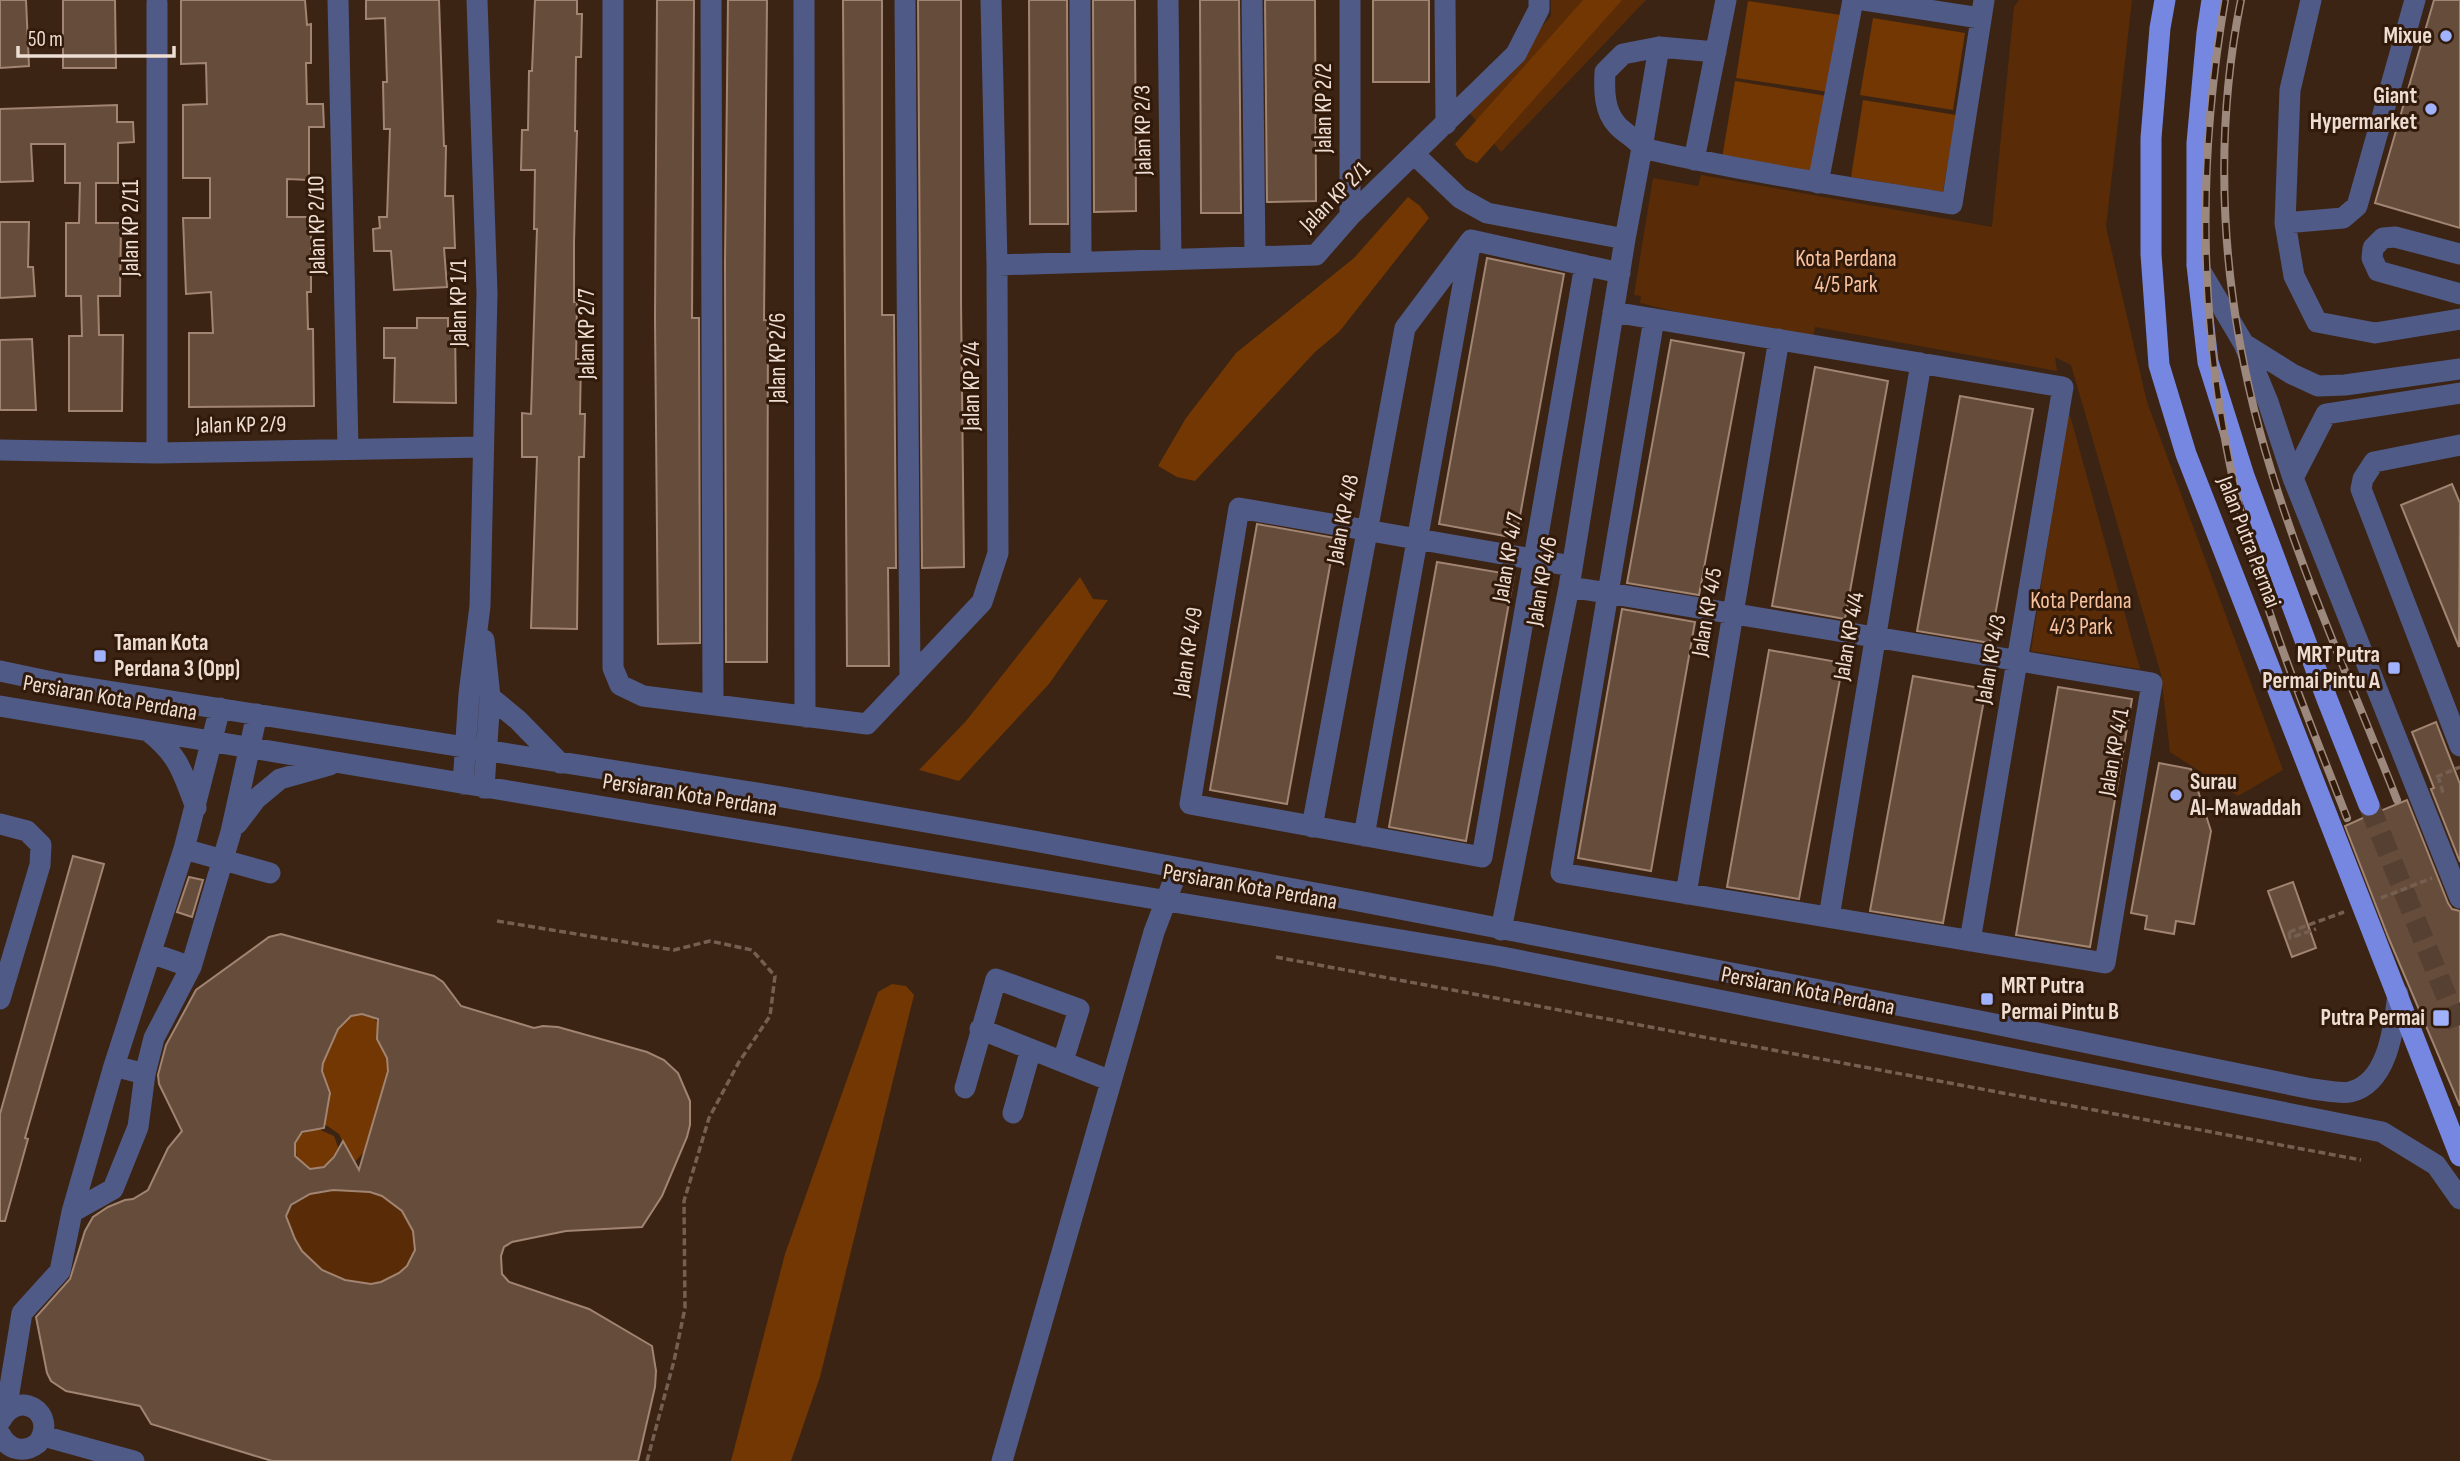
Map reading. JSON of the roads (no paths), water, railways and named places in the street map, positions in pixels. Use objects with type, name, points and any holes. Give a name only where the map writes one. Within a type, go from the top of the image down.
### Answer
[{"type":"main road","name":"Jalan Putra Permai","points":[[2165,0],[2160,28],[2151,138],[2151,254],[2159,365],[2186,454],[2460,1156]]},
{"type":"main road","name":"Jalan Putra Permai","points":[[2212,0],[2197,143],[2197,265],[2208,362],[2244,476],[2369,805]]},
{"type":"street","name":"Jalan KP 2/10","points":[[338,0],[348,449]]},
{"type":"street","name":"Jalan KP 1/1","points":[[463,784],[468,694],[480,606],[487,293],[477,0]]},
{"type":"street","name":"Jalan KP 2/7","points":[[613,0],[613,668],[620,685],[643,696],[713,704]]},
{"type":"street","points":[[711,0],[713,704],[805,717]]},
{"type":"street","name":"Jalan KP 2/6","points":[[804,0],[805,717]]},
{"type":"street","points":[[905,0],[910,680]]},
{"type":"street","name":"Jalan KP 2/4","points":[[805,717],[867,724],[982,602],[998,553],[997,265],[991,0]]},
{"type":"street","points":[[1080,0],[1081,261]]},
{"type":"street","name":"Jalan KP 2/3","points":[[1168,0],[1171,260]]},
{"type":"street","points":[[1252,0],[1255,257]]},
{"type":"street","name":"Jalan KP 2/2","points":[[1349,0],[1350,216]]},
{"type":"street","points":[[1445,0],[1446,124]]},
{"type":"street","name":"Jalan KP 2/1","points":[[997,265],[1316,255],[1350,216],[1517,54],[1539,9],[1539,0]]},
{"type":"street","points":[[1695,160],[1726,0]]},
{"type":"street","points":[[1818,183],[1853,0]]},
{"type":"street","points":[[1716,52],[1659,47],[1623,54],[1605,72],[1604,99],[1616,125],[1642,148],[1818,183],[1952,204],[1982,9],[1864,0]]},
{"type":"street","points":[[2311,0],[2290,90],[2290,222],[2294,276],[2317,322],[2375,333],[2460,319]]},
{"type":"street","points":[[2290,222],[2343,218],[2357,206],[2415,0]]},
{"type":"street","name":"Jalan KP 2/11","points":[[157,3],[157,453]]},
{"type":"street","name":"Jalan KP 4/6","points":[[1501,930],[1570,576],[1659,47]]},
{"type":"street","points":[[1415,155],[1461,198],[1487,213],[1625,239]]},
{"type":"street","points":[[2460,254],[2395,237],[2383,238],[2372,248],[2372,258],[2378,271],[2460,294]]},
{"type":"street","points":[[1312,827],[1364,836],[1471,240],[1620,273]]},
{"type":"street","name":"Jalan KP 4/8","points":[[1312,827],[1405,328],[1471,240]]},
{"type":"street","name":"Jalan KP 4/7","points":[[1364,836],[1482,857],[1585,265]]},
{"type":"street","points":[[2197,265],[2244,344],[2268,402],[2292,478],[2460,898]]},
{"type":"street","points":[[1613,312],[1922,363]]},
{"type":"street","points":[[1654,319],[1561,873],[1970,941]]},
{"type":"street","name":"Jalan KP 4/5","points":[[1686,894],[1779,339]]},
{"type":"street","points":[[2244,344],[2292,374],[2318,386],[2345,385],[2460,369]]},
{"type":"street","name":"Jalan KP 4/3","points":[[1922,363],[2063,387],[1970,941]]},
{"type":"street","name":"Jalan KP 4/4","points":[[1829,917],[1922,363]]},
{"type":"street","points":[[2292,478],[2326,414],[2460,393]]},
{"type":"street","points":[[2460,446],[2374,462],[2363,479],[2361,489],[2460,746]]},
{"type":"street","name":"Jalan KP 2/9","points":[[0,450],[157,453],[483,447]]},
{"type":"street","name":"Jalan KP 4/9","points":[[1312,827],[1190,804],[1239,508],[1367,530]]},
{"type":"street","points":[[1367,530],[1534,559],[1608,593],[2017,661]]},
{"type":"street","name":"Jalan KP 1/1","points":[[480,606],[490,697],[484,788]]},
{"type":"street","name":"Jalan KP 4/1","points":[[1970,941],[2105,963],[2152,684],[2017,661]]},
{"type":"street","name":"Persiaran Kota Perdana","points":[[0,671],[782,797],[1353,900],[1980,1021],[2312,1089],[2350,1092],[2369,1082],[2392,1041],[2398,994]]},
{"type":"street","points":[[490,697],[518,720],[560,763]]},
{"type":"street","name":"Persiaran Kota Perdana","points":[[0,706],[1497,956],[2382,1132],[2436,1165],[2460,1199]]},
{"type":"street","points":[[3,1417],[22,1313],[60,1271],[72,1212],[114,1066],[184,849],[219,708]]},
{"type":"street","points":[[72,1212],[113,1189],[138,1127],[145,1074],[154,1038],[191,967],[231,832],[257,714]]},
{"type":"street","points":[[148,731],[166,746],[183,771],[195,808]]},
{"type":"street","points":[[231,832],[256,799],[280,779],[335,763]]},
{"type":"street","points":[[0,824],[27,831],[41,845],[40,865],[0,999]]},
{"type":"street","points":[[184,849],[270,873]]},
{"type":"street","points":[[1002,1461],[1154,932],[1178,869]]},
{"type":"street","points":[[152,953],[191,967]]},
{"type":"street","points":[[965,1088],[996,979],[1079,1009],[1063,1061]]},
{"type":"street","points":[[980,1029],[1111,1081]]},
{"type":"street","points":[[1013,1113],[1031,1049]]},
{"type":"street","points":[[114,1066],[145,1074]]},
{"type":"street","points":[[0,1434],[3,1440],[16,1449],[32,1447],[43,1436],[44,1422],[37,1410],[31,1406],[18,1405],[3,1417]]},
{"type":"street","points":[[43,1436],[134,1461]]},
{"type":"tunnel","points":[[2369,805],[2460,1030]]},
{"type":"railway","points":[[2225,0],[2215,67],[2206,201],[2211,335],[2219,402],[2231,468],[2256,571],[2293,678],[2347,818]]},
{"type":"railway","points":[[2241,0],[2226,108],[2224,163],[2230,271],[2247,379],[2289,526],[2397,800]]},
{"type":"place","name":"Mixue","points":[[2446,36]]},
{"type":"place","name":"Giant Hypermarket","points":[[2431,109]]},
{"type":"place","name":"Taman Kota Perdana 3 (Opp)","points":[[100,656]]},
{"type":"place","name":"MRT Putra Permai Pintu A","points":[[2394,668]]},
{"type":"place","name":"Surau Al-Mawaddah","points":[[2176,795]]},
{"type":"place","name":"MRT Putra Permai Pintu B","points":[[1987,999]]},
{"type":"place","name":"Putra Permai","points":[[2441,1018]]},
{"type":"park label","name":"Kota Perdana 4/5 Park","points":[[1846,272]]},
{"type":"park label","name":"Kota Perdana 4/3 Park","points":[[2081,614]]}]
